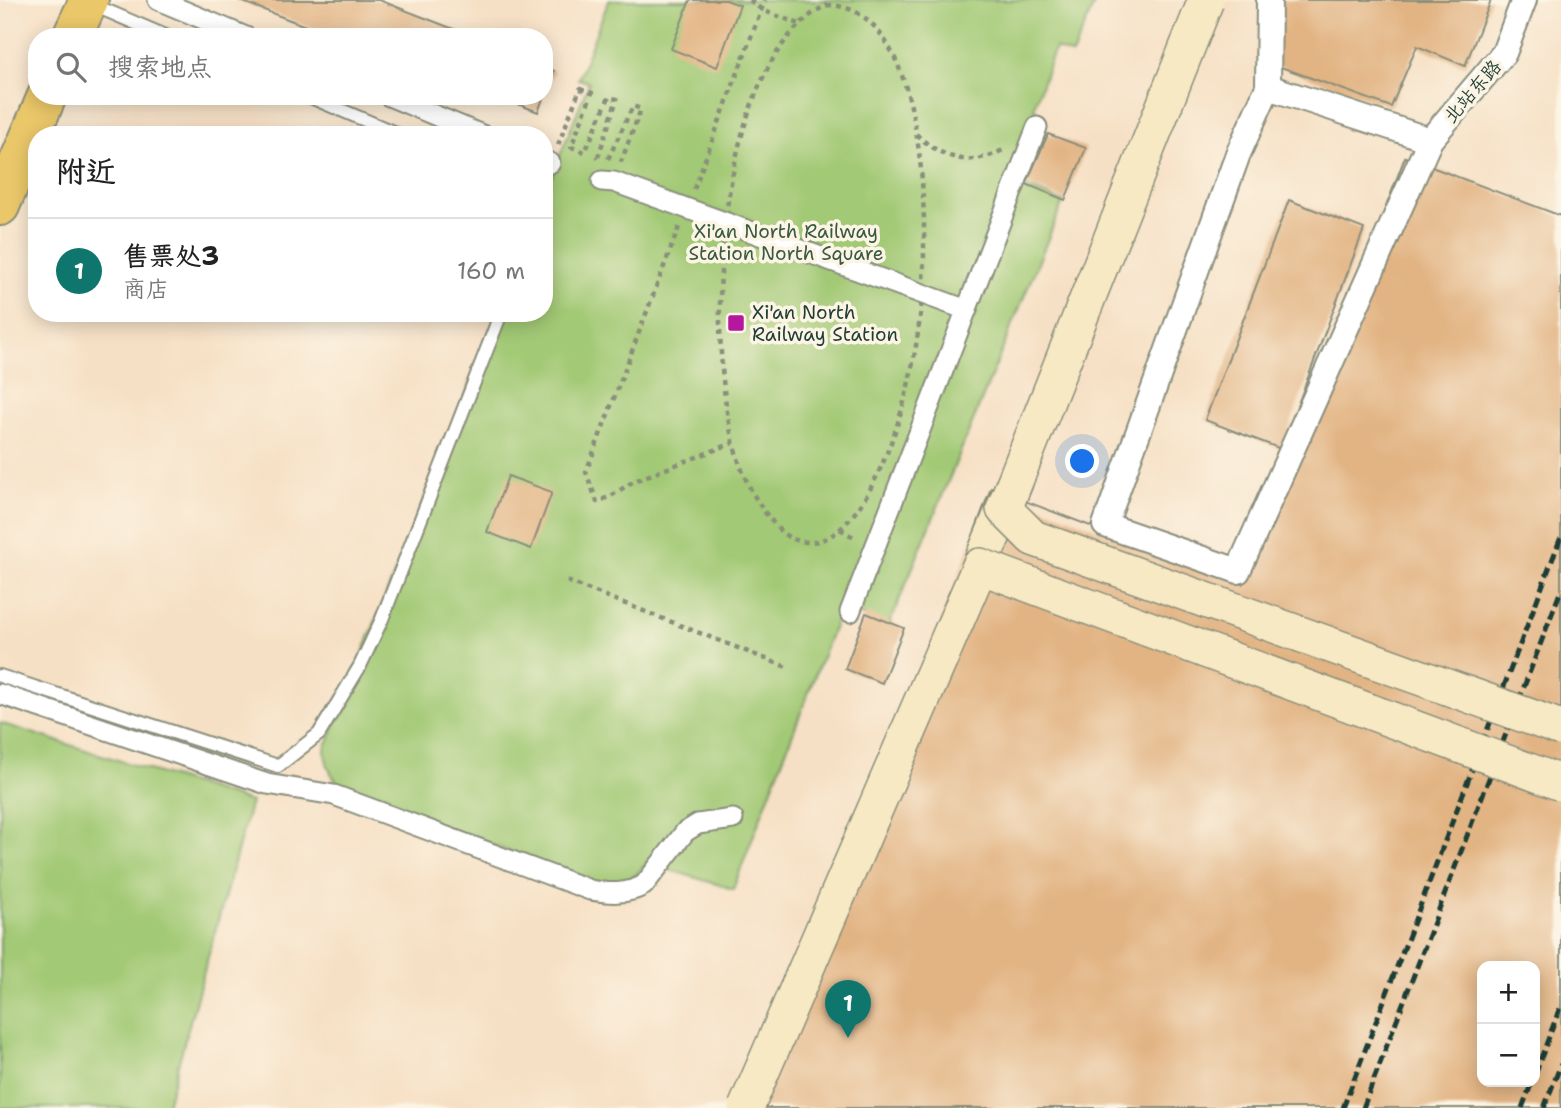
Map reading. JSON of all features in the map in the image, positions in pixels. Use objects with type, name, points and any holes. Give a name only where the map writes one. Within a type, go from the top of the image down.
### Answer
[{"type":"main road","points":[[1206,0],[1004,509],[1033,538],[1561,729]]},
{"type":"main road","points":[[34,126],[43,105]]},
{"type":"main road","points":[[0,206],[28,140]]},
{"type":"main road","points":[[747,1108],[980,566],[1033,436]]},
{"type":"main road","points":[[980,566],[1561,783]]},
{"type":"street","points":[[158,0],[225,28]]},
{"type":"street","points":[[1269,0],[1268,87],[1430,139]]},
{"type":"street","name":"北站东路","points":[[1268,87],[1238,154],[1105,525],[1238,571],[1430,139],[1504,53],[1524,0]]},
{"type":"street","points":[[410,105],[461,126]]},
{"type":"street","points":[[850,612],[1037,127]]},
{"type":"street","points":[[608,182],[967,310]]},
{"type":"street","points":[[0,694],[267,784],[334,795],[590,890],[618,893],[636,890],[644,885],[685,832],[698,824],[733,819]]},
{"type":"lane","points":[[83,13],[136,28]]},
{"type":"lane","points":[[330,105],[379,126]]},
{"type":"lane","points":[[0,676],[278,766],[319,734],[360,666],[382,619],[497,322]]},
{"type":"path","points":[[750,0],[762,9],[799,24]]},
{"type":"path","points":[[733,443],[634,481],[597,502],[586,472],[765,0]]},
{"type":"path","points":[[553,149],[580,89],[592,93],[571,147],[584,152],[608,97],[617,99],[598,157],[608,160],[633,106],[641,109],[608,182]]},
{"type":"path","points":[[916,133],[937,150],[954,158],[969,160],[985,159],[1010,144]]},
{"type":"path","points":[[567,581],[789,668]]},
{"type":"green space","name":"Xi'an North Railway Station North Square","points":[[609,0],[1096,0],[1072,55],[1055,48],[1034,106],[1045,135],[1023,186],[1063,202],[889,625],[841,608],[733,889],[670,870],[650,859],[625,882],[592,883],[343,788],[330,771],[327,761],[325,749],[494,322],[553,322],[553,173],[589,82],[578,79]]},
{"type":"green space","points":[[0,723],[251,802],[166,1108],[0,1108]]},
{"type":"building","points":[[238,0],[379,0],[451,28],[311,28]]},
{"type":"building","points":[[690,0],[726,0],[740,5],[717,67],[671,49]]},
{"type":"building","points":[[1278,0],[1491,0],[1465,66],[1417,46],[1391,107],[1256,58]]},
{"type":"building","points":[[520,105],[541,105],[538,112]]},
{"type":"building","points":[[1048,134],[1086,148],[1065,200],[1026,184]]},
{"type":"building","points":[[1405,157],[1561,216],[1561,1108],[750,1108],[991,488],[1242,584]]},
{"type":"building","points":[[1289,200],[1364,229],[1281,449],[1205,420]]},
{"type":"building","points":[[508,476],[552,492],[531,549],[487,532]]},
{"type":"building","points":[[866,613],[904,628],[882,683],[845,669]]},
{"type":"railway","points":[[1343,1108],[1561,537]]},
{"type":"railway","points":[[1363,1108],[1561,590]]},
{"type":"railway","points":[[1540,1061],[1561,1005]]},
{"type":"railway","points":[[1544,1108],[1561,1064]]},
{"type":"railway","points":[[1522,1108],[1530,1087]]},
{"type":"place","name":"Xi'an North Railway Station","points":[[736,323]]},
{"type":"place","name":"售票处3","points":[[848,1038]]}]
